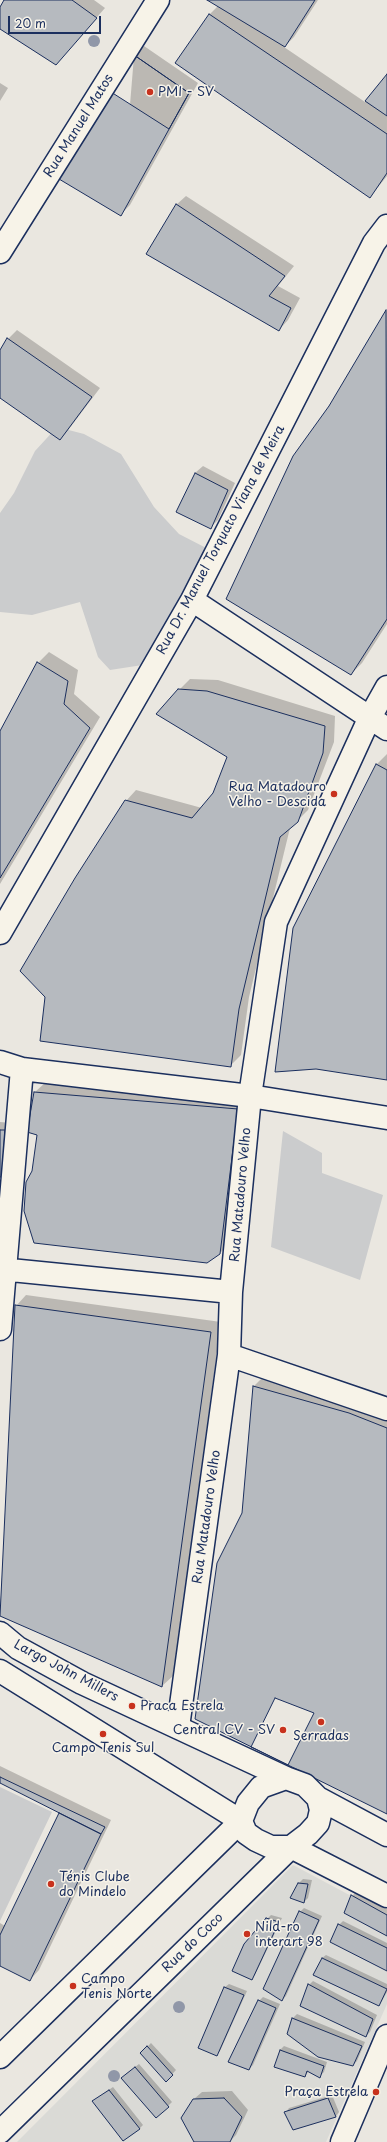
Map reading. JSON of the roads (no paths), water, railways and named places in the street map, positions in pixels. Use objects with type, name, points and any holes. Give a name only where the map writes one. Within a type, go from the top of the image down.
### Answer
[{"type":"street","name":"Rua Manuel Matos","points":[[0,252],[158,0]]},
{"type":"street","name":"Rua Dr. Manuel Torquato Viana de Meira","points":[[0,933],[192,600],[383,240]]},
{"type":"street","points":[[192,600],[378,724]]},
{"type":"street","name":"Rua Matadouro Velho","points":[[178,1727],[229,1355],[231,1292],[250,1096],[276,922],[378,724],[387,687]]},
{"type":"street","points":[[0,1062],[22,1069],[250,1096],[387,1118]]},
{"type":"street","points":[[0,1329],[3,1268],[22,1069]]},
{"type":"street","points":[[3,1268],[231,1292]]},
{"type":"street","points":[[229,1355],[387,1410]]},
{"type":"street","name":"Largo John Millers","points":[[0,1633],[18,1648],[82,1683],[286,1778]]},
{"type":"street","points":[[0,1671],[241,1821],[246,1833],[256,1840],[272,1847],[291,1847],[387,1896]]},
{"type":"street","points":[[0,1679],[31,1690]]},
{"type":"street","points":[[0,2057],[241,1821],[248,1803],[261,1787],[286,1778],[305,1785],[318,1798],[387,1834]]},
{"type":"street","name":"Rua do Coco","points":[[0,2132],[291,1847],[308,1834],[318,1823],[321,1810],[318,1798]]},
{"type":"street","points":[[342,2142],[387,2036]]},
{"type":"place","name":"PMI - SV","points":[[150,92]]},
{"type":"place","name":"Rua Matadouro Velho - Descida","points":[[334,794]]},
{"type":"place","name":"Praca Estrela","points":[[132,1706]]},
{"type":"place","name":"Serradas","points":[[321,1722]]},
{"type":"place","name":"Central CV - SV","points":[[283,1730]]},
{"type":"place","name":"Campo Tenis Sul","points":[[103,1734]]},
{"type":"place","name":"Ténis Clube do Mindelo","points":[[51,1884]]},
{"type":"place","name":"Nild-ro interart 98","points":[[247,1934]]},
{"type":"place","name":"Campo Tenis Norte","points":[[73,1986]]},
{"type":"place","name":"Praça Estrela","points":[[376,2092]]}]
